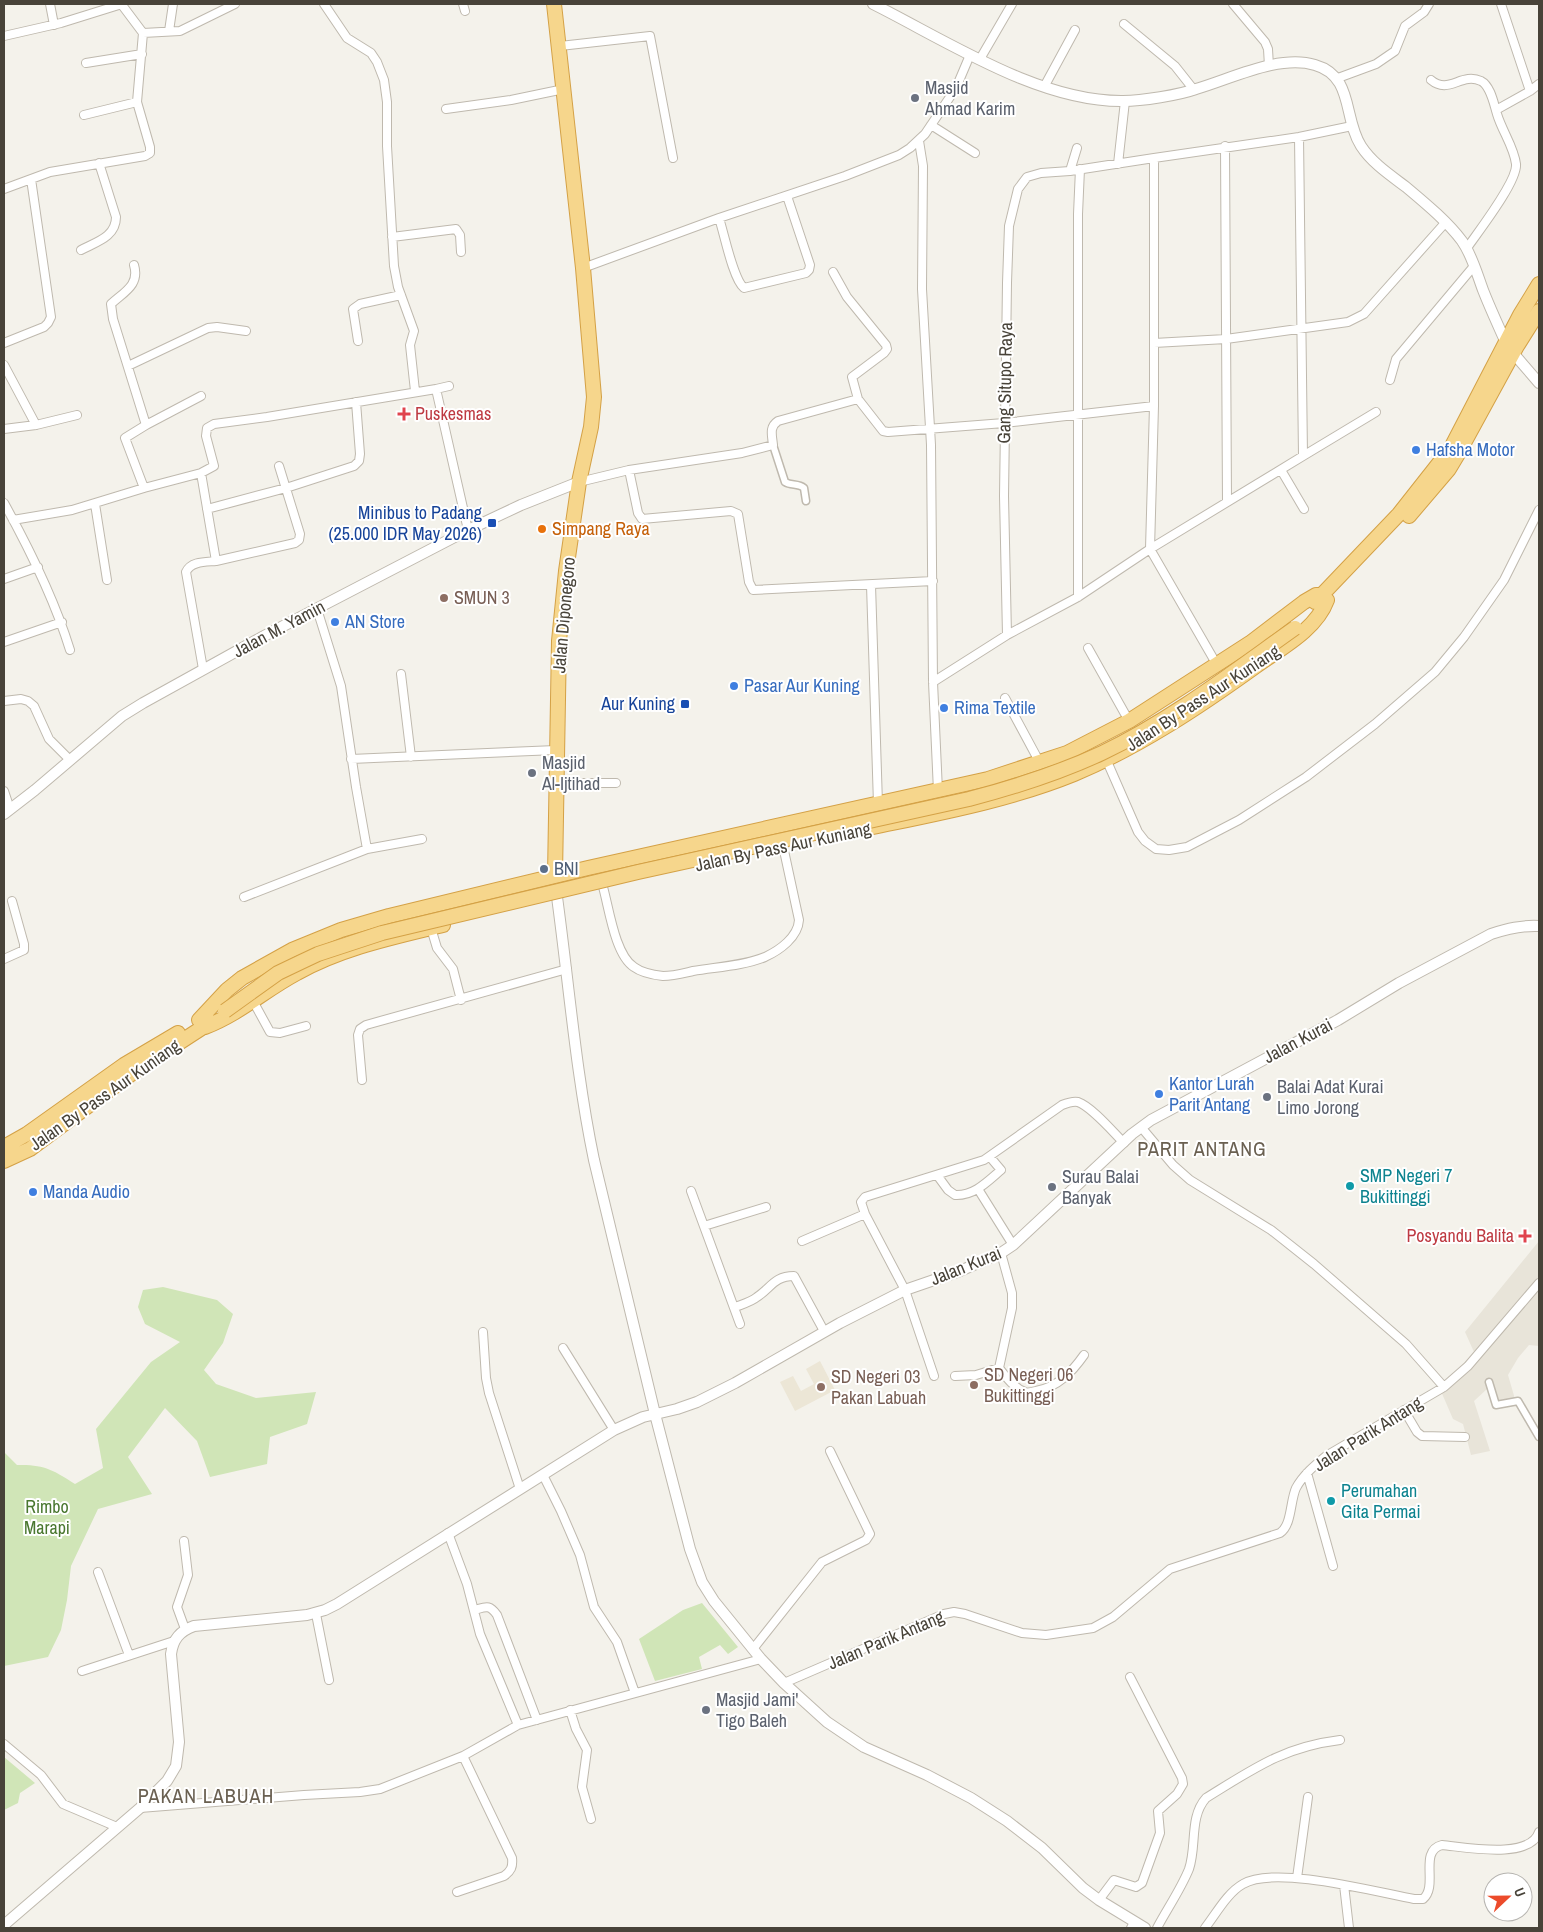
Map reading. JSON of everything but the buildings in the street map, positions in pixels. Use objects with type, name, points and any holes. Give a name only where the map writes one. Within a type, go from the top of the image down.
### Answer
[{"type":"highway","name":"Jalan Diponegoro","points":[[554,4],[583,268],[594,397],[591,427],[579,482],[566,571],[560,641],[554,876]]},
{"type":"highway","name":"Jalan By Pass Aur Kuniang","points":[[4,1147],[202,1023],[275,968],[298,956],[342,938],[379,926],[966,792],[1037,773],[1061,764],[1133,728],[1292,626],[1325,597],[1454,451],[1510,348],[1520,315],[1539,284]]},
{"type":"highway","name":"Jalan By Pass Aur Kuniang","points":[[1510,348],[1516,346],[1539,311]]},
{"type":"highway","name":"Jalan By Pass Aur Kuniang","points":[[202,1023],[227,990],[242,978],[313,940],[389,916],[554,876],[988,780],[1040,764],[1086,744],[1129,721],[1250,643],[1304,602],[1316,595],[1325,597]]},
{"type":"highway","name":"Jalan By Pass Aur Kuniang","points":[[202,1023],[229,1017],[298,972],[321,961],[371,944],[557,897],[1004,797],[1074,774],[1106,759],[1187,713],[1284,646],[1323,612],[1325,597]]},
{"type":"highway","points":[[680,849],[684,868]]},
{"type":"highway","name":"Jalan By Pass Aur Kuniang","points":[[4,1161],[30,1148],[128,1070]]},
{"type":"street","points":[[50,4],[54,25]]},
{"type":"street","points":[[4,36],[54,25],[122,4],[143,33],[137,102],[150,153],[146,156],[50,172],[4,189]]},
{"type":"street","points":[[169,31],[173,4]]},
{"type":"street","points":[[143,33],[185,29],[234,4]]},
{"type":"street","points":[[324,4],[348,38],[371,53],[383,75],[387,102],[394,266],[401,295],[414,331],[410,345],[415,391]]},
{"type":"street","points":[[873,4],[970,55],[1044,87],[1080,97],[1125,101],[1194,90],[1285,62],[1314,64],[1328,70],[1338,78],[1352,126],[1359,143],[1367,154],[1380,168],[1408,189],[1445,222],[1467,248],[1510,348],[1539,382]]},
{"type":"street","points":[[980,59],[1012,4]]},
{"type":"street","points":[[1233,4],[1265,42],[1269,66]]},
{"type":"street","points":[[1338,78],[1376,64],[1395,51],[1405,26],[1424,12],[1429,4]]},
{"type":"street","points":[[1501,4],[1530,92]]},
{"type":"street","points":[[1124,24],[1176,66],[1194,90]]},
{"type":"street","points":[[1044,87],[1075,30]]},
{"type":"street","points":[[560,46],[650,36],[673,158]]},
{"type":"street","points":[[86,64],[142,54]]},
{"type":"street","points":[[583,268],[719,218],[845,176],[899,155],[920,141],[956,88],[970,55]]},
{"type":"street","points":[[1431,80],[1437,86],[1445,86],[1469,78],[1483,82],[1488,88],[1514,154],[1516,171],[1513,179],[1467,248]]},
{"type":"street","points":[[1496,110],[1530,92],[1539,84]]},
{"type":"street","points":[[446,109],[511,100],[564,89]]},
{"type":"street","points":[[1118,164],[1125,101]]},
{"type":"street","points":[[84,116],[137,102]]},
{"type":"street","points":[[931,125],[975,153]]},
{"type":"street","name":"Gang Situpo Raya","points":[[1007,636],[1004,423],[1010,226],[1018,190],[1027,177],[1041,173],[1118,164],[1225,146],[1254,144],[1352,126]]},
{"type":"street","points":[[1299,137],[1303,456]]},
{"type":"street","points":[[920,141],[923,166],[922,289],[930,430],[933,682],[938,791]]},
{"type":"street","points":[[1225,146],[1227,502]]},
{"type":"street","points":[[1070,171],[1077,148]]},
{"type":"street","points":[[1154,158],[1154,406],[1150,549],[1217,665]]},
{"type":"street","points":[[81,250],[113,232],[116,224],[116,217],[98,163]]},
{"type":"street","points":[[1078,597],[1078,214],[1080,169]]},
{"type":"street","points":[[4,342],[44,327],[48,324],[51,317],[31,179]]},
{"type":"street","points":[[719,218],[733,266],[740,285],[744,288],[806,273],[810,265],[787,196]]},
{"type":"street","points":[[1154,343],[1226,339],[1348,322],[1364,314],[1445,222]]},
{"type":"street","points":[[392,237],[456,229],[460,235],[462,252]]},
{"type":"street","points":[[134,265],[135,280],[130,287],[110,304],[146,425]]},
{"type":"street","points":[[1390,380],[1396,359],[1474,266]]},
{"type":"street","points":[[833,272],[847,297],[886,345],[887,349],[884,353],[852,376],[858,399],[883,431],[930,430],[1154,406]]},
{"type":"street","points":[[358,341],[354,309],[360,304],[401,295]]},
{"type":"street","points":[[128,366],[208,328],[217,327],[246,331]]},
{"type":"street","points":[[4,365],[36,424]]},
{"type":"street","points":[[13,520],[72,510],[201,473],[214,466],[206,436],[207,428],[210,426],[449,386]]},
{"type":"street","points":[[436,389],[468,530]]},
{"type":"street","points":[[144,488],[125,438],[201,396]]},
{"type":"street","points":[[806,501],[804,488],[800,485],[785,482],[773,445],[771,429],[773,425],[778,421],[858,399]]},
{"type":"street","points":[[207,509],[286,488],[354,466],[359,461],[360,454],[356,402]]},
{"type":"street","points":[[933,682],[1007,636],[1078,597],[1150,549],[1376,412]]},
{"type":"street","points":[[4,429],[78,415]]},
{"type":"street","points":[[579,482],[629,470],[742,453],[773,445]]},
{"type":"street","points":[[203,669],[186,572],[188,567],[193,565],[216,562],[295,543],[299,540],[300,534],[279,466]]},
{"type":"street","points":[[629,470],[638,514],[642,520],[731,511],[738,514],[749,582],[753,590],[933,581]]},
{"type":"street","points":[[1281,470],[1304,509]]},
{"type":"street","points":[[201,473],[216,562]]},
{"type":"street","name":"Jalan M. Yamin","points":[[7,811],[122,716],[203,669],[468,530],[521,505],[579,482]]},
{"type":"street","points":[[4,503],[38,567],[62,622],[70,650]]},
{"type":"street","points":[[95,504],[107,580]]},
{"type":"street","points":[[1106,759],[1138,832],[1145,841],[1156,849],[1169,850],[1187,847],[1239,820],[1306,777],[1375,724],[1435,672],[1464,637],[1504,580],[1539,510]]},
{"type":"street","points":[[4,579],[38,567]]},
{"type":"street","points":[[871,585],[878,804]]},
{"type":"street","points":[[317,609],[341,686],[351,760],[367,849]]},
{"type":"street","points":[[4,642],[62,622]]},
{"type":"street","points":[[1088,648],[1129,721]]},
{"type":"street","points":[[402,674],[411,757]]},
{"type":"street","points":[[1005,698],[1040,764]]},
{"type":"street","points":[[4,701],[21,699],[28,701],[34,706],[49,739],[70,760]]},
{"type":"street","points":[[351,760],[556,750]]},
{"type":"street","points":[[557,782],[616,783]]},
{"type":"street","points":[[4,791],[7,811]]},
{"type":"street","points":[[244,897],[367,849],[422,839]]},
{"type":"street","points":[[603,887],[619,946],[625,957],[634,967],[648,973],[665,976],[751,961],[773,952],[795,935],[799,929],[799,920],[783,846]]},
{"type":"street","points":[[557,897],[588,1130],[594,1160],[655,1414],[695,1565],[702,1582],[714,1601],[752,1649],[784,1683],[827,1722],[864,1747],[927,1775],[971,1798],[1042,1848],[1082,1888],[1133,1925],[1145,1928]]},
{"type":"street","points":[[4,959],[24,950],[12,902]]},
{"type":"street","name":"Jalan Kurai","points":[[316,1614],[337,1604],[614,1430],[655,1414],[697,1402],[824,1331],[905,1290],[1000,1253],[1013,1245],[1141,1127],[1163,1112],[1338,1020],[1399,983],[1491,934],[1525,925],[1539,926]]},
{"type":"street","points":[[431,928],[437,948],[453,969],[461,1000]]},
{"type":"street","points":[[362,1080],[358,1035],[360,1029],[374,1022],[461,1000],[567,969]]},
{"type":"street","points":[[253,1001],[270,1032],[280,1033],[306,1026]]},
{"type":"street","points":[[934,1376],[905,1290],[865,1214],[861,1202],[865,1197],[937,1175],[990,1156],[1062,1105],[1070,1102],[1077,1102],[1084,1106],[1124,1142]]},
{"type":"street","points":[[1141,1127],[1173,1165],[1190,1180],[1271,1230],[1314,1264],[1406,1344],[1444,1386]]},
{"type":"street","points":[[937,1175],[948,1190],[955,1195],[962,1195],[978,1189],[1001,1170],[990,1156]]},
{"type":"street","points":[[978,1189],[1013,1245]]},
{"type":"street","points":[[691,1192],[740,1324]]},
{"type":"street","points":[[704,1226],[766,1207]]},
{"type":"street","points":[[802,1240],[865,1214]]},
{"type":"street","points":[[999,1368],[1012,1308],[1012,1293],[1000,1253]]},
{"type":"street","points":[[735,1307],[754,1299],[776,1280],[794,1276],[824,1331]]},
{"type":"street","name":"Jalan Parik Antang","points":[[784,1683],[944,1614],[954,1612],[1022,1633],[1046,1635],[1093,1628],[1113,1617],[1170,1569],[1283,1531],[1296,1488],[1307,1473],[1326,1456],[1444,1386],[1468,1366],[1539,1283]]},
{"type":"street","points":[[483,1332],[486,1378],[489,1393],[520,1489]]},
{"type":"street","points":[[563,1348],[614,1430]]},
{"type":"street","points":[[999,1368],[1016,1387],[1027,1393],[1041,1390],[1062,1381],[1084,1355]]},
{"type":"street","points":[[955,1376],[976,1375],[999,1368]]},
{"type":"street","points":[[1489,1382],[1496,1405],[1518,1401],[1539,1436]]},
{"type":"street","points":[[1404,1410],[1417,1432],[1422,1436],[1465,1437]]},
{"type":"street","points":[[752,1649],[822,1562],[866,1540],[870,1534],[830,1450]]},
{"type":"street","points":[[1307,1473],[1333,1566]]},
{"type":"street","points":[[543,1475],[562,1510],[580,1555],[594,1606],[617,1642],[635,1693]]},
{"type":"street","points":[[448,1533],[467,1584],[480,1634],[518,1725]]},
{"type":"street","points":[[184,1541],[188,1575],[177,1607],[185,1630]]},
{"type":"street","points":[[98,1572],[128,1655]]},
{"type":"street","points":[[474,1610],[487,1606],[497,1616],[537,1720]]},
{"type":"street","points":[[82,1671],[174,1641],[185,1630],[194,1626],[316,1614],[329,1680]]},
{"type":"street","points":[[4,1925],[140,1808],[167,1781],[177,1761],[179,1742],[172,1654],[174,1641]]},
{"type":"street","points":[[140,1808],[380,1789],[463,1756],[518,1725],[761,1659]]},
{"type":"street","points":[[1099,1900],[1114,1880],[1136,1887],[1142,1883],[1160,1832],[1158,1811],[1177,1794],[1183,1784],[1182,1778],[1130,1677]]},
{"type":"street","points":[[570,1710],[576,1729],[587,1750],[582,1787],[591,1819]]},
{"type":"street","points":[[1157,1928],[1188,1871],[1192,1859],[1196,1814],[1199,1806],[1206,1798],[1275,1757],[1316,1743],[1340,1740]]},
{"type":"street","points":[[4,1744],[41,1775],[63,1804],[117,1827]]},
{"type":"street","points":[[457,1892],[504,1876],[510,1872],[513,1866],[512,1858],[463,1756]]},
{"type":"street","points":[[1297,1878],[1308,1797]]},
{"type":"street","points":[[1205,1928],[1232,1893],[1242,1884],[1267,1877],[1297,1878],[1423,1899],[1428,1892],[1431,1854],[1437,1846],[1497,1850],[1531,1844],[1537,1839],[1539,1832]]},
{"type":"street","points":[[1344,1886],[1348,1928]]},
{"type":"shaded area","points":[[1539,1241],[1539,1346],[1529,1345],[1518,1358],[1508,1375],[1515,1399],[1492,1406],[1487,1389],[1474,1401],[1490,1451],[1471,1455],[1463,1424],[1453,1419],[1440,1389],[1474,1352],[1465,1332]]},
{"type":"shaded area","name":"SD Negeri 03 Pakan Labuah","points":[[820,1361],[835,1390],[795,1411],[780,1382],[793,1376],[801,1391],[814,1384],[806,1369]]},
{"type":"green space","name":"Rimbo Marapi","points":[[163,1287],[217,1300],[233,1314],[223,1343],[204,1370],[216,1384],[256,1398],[316,1392],[307,1424],[270,1437],[267,1464],[210,1477],[197,1441],[165,1408],[128,1457],[152,1494],[98,1509],[71,1566],[61,1630],[48,1657],[4,1666],[4,1452],[17,1465],[48,1469],[75,1484],[103,1468],[96,1429],[151,1362],[180,1342],[145,1324],[138,1307],[143,1290]]},
{"type":"green space","points":[[702,1603],[738,1647],[728,1654],[720,1645],[699,1657],[702,1669],[655,1681],[639,1639],[683,1610]]},
{"type":"green space","points":[[4,1757],[35,1783],[20,1793],[18,1803],[4,1810]]},
{"type":"place","name":"Masjid Ahmad Karim","points":[[915,98]]},
{"type":"place","name":"Puskesmas","points":[[404,414]]},
{"type":"place","name":"Hafsha Motor","points":[[1416,450]]},
{"type":"place","name":"Minibus to Padang (25.000 IDR May 2026)","points":[[492,523]]},
{"type":"place","name":"Simpang Raya","points":[[542,529]]},
{"type":"place","name":"SMUN 3","points":[[444,598]]},
{"type":"place","name":"AN Store","points":[[335,622]]},
{"type":"place","name":"Pasar Aur Kuning","points":[[734,686]]},
{"type":"place","name":"Aur Kuning","points":[[685,704]]},
{"type":"place","name":"Rima Textile","points":[[944,708]]},
{"type":"place","name":"Masjid Al-Ijtihad","points":[[532,773]]},
{"type":"place","name":"BNI","points":[[544,869]]},
{"type":"place","name":"Kantor Lurah Parit Antang","points":[[1159,1094]]},
{"type":"place","name":"Balai Adat Kurai Limo Jorong","points":[[1267,1097]]},
{"type":"place","name":"SMP Negeri 7 Bukittinggi","points":[[1350,1186]]},
{"type":"place","name":"Surau Balai Banyak","points":[[1052,1187]]},
{"type":"place","name":"Manda Audio","points":[[33,1192]]},
{"type":"place","name":"Posyandu Balita","points":[[1525,1236]]},
{"type":"place","name":"SD Negeri 06 Bukittinggi","points":[[974,1385]]},
{"type":"place","name":"SD Negeri 03 Pakan Labuah","points":[[821,1387]]},
{"type":"place","name":"Perumahan Gita Permai","points":[[1331,1501]]},
{"type":"place","name":"Masjid Jami' Tigo Baleh","points":[[706,1710]]},
{"type":"district","name":"PARIT ANTANG","points":[[1202,1149]]},
{"type":"district","name":"PAKAN LABUAH","points":[[206,1796]]}]
